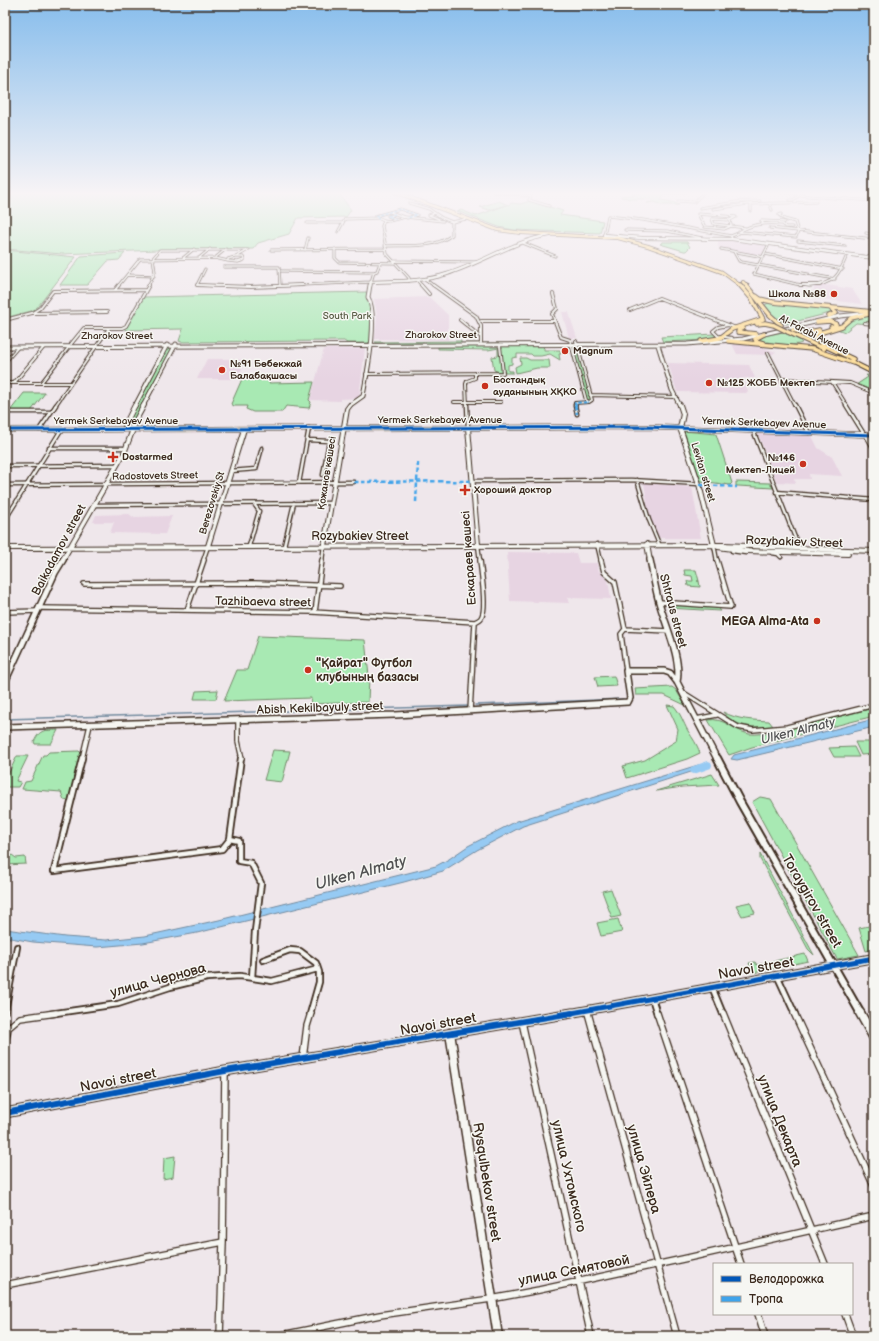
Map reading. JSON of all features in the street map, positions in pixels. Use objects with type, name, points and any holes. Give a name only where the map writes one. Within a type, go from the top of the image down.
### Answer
[{"type":"main road","name":"Al-Farabi Avenue","points":[[674,255],[722,272],[739,283],[761,312],[774,325]]},
{"type":"main road","name":"Al-Farabi Avenue","points":[[679,255],[702,262],[737,278]]},
{"type":"main road","name":"Al-Farabi Avenue","points":[[741,281],[772,318],[781,326],[826,347],[874,373]]},
{"type":"main road","points":[[754,295],[760,299],[773,302],[874,313]]},
{"type":"main road","points":[[701,341],[722,337],[730,330],[756,322],[762,318],[752,299]]},
{"type":"main road","points":[[772,318],[764,304],[773,302]]},
{"type":"main road","points":[[826,307],[836,312],[835,314],[828,316]]},
{"type":"main road","points":[[826,347],[815,338],[816,334],[842,326],[851,318],[874,313]]},
{"type":"main road","points":[[790,330],[810,332],[837,326],[834,322],[829,321],[817,322]]},
{"type":"main road","points":[[756,334],[744,334],[738,330],[760,323],[781,326]]},
{"type":"main road","name":"Al-Farabi Avenue","points":[[790,330],[852,361],[874,369]]},
{"type":"main road","points":[[764,334],[755,340],[768,343],[803,344],[802,340],[790,330]]},
{"type":"main road","points":[[728,341],[812,349],[852,361]]},
{"type":"street","points":[[41,383],[84,328],[122,328],[126,326],[154,276],[155,272],[153,258],[156,255]]},
{"type":"street","points":[[183,258],[187,255]]},
{"type":"street","points":[[199,258],[203,255]]},
{"type":"street","points":[[215,258],[219,255]]},
{"type":"street","points":[[236,257],[240,255]]},
{"type":"street","points":[[335,255],[336,260],[339,262],[476,262]]},
{"type":"street","points":[[388,255],[409,281]]},
{"type":"street","points":[[205,269],[196,284],[206,286],[235,287],[409,281],[425,279],[453,272],[493,255]]},
{"type":"street","points":[[735,255],[739,261],[759,266],[835,279]]},
{"type":"street","points":[[753,255],[843,269]]},
{"type":"street","points":[[764,256],[754,274],[809,286],[822,285],[835,279],[847,262],[847,255],[874,258]]},
{"type":"street","points":[[115,290],[140,259],[215,258],[228,261],[235,262],[244,260],[243,257],[220,259]]},
{"type":"street","points":[[235,262],[242,268]]},
{"type":"street","name":"Қожанов көшесі","points":[[315,612],[343,428],[348,407],[360,400],[363,396],[370,345],[372,304],[368,297],[374,272],[377,271],[380,263]]},
{"type":"street","points":[[224,268],[279,267],[280,286]]},
{"type":"street","points":[[281,271],[374,272]]},
{"type":"street","points":[[127,275],[154,276]]},
{"type":"street","points":[[425,279],[476,316],[481,322],[481,343]]},
{"type":"street","points":[[417,280],[429,294]]},
{"type":"street","points":[[32,313],[40,308],[53,291],[146,290]]},
{"type":"street","points":[[553,294],[557,309],[552,314],[554,321],[561,337],[571,343],[586,400],[590,402]]},
{"type":"street","points":[[630,310],[659,298],[736,328]]},
{"type":"street","points":[[5,320],[32,313],[107,312]]},
{"type":"street","name":"Zharokov Street","points":[[5,346],[500,346],[571,343],[701,341],[756,334],[828,316],[850,313],[874,313]]},
{"type":"street","name":"Zharokov Street","points":[[576,343],[658,345],[698,344],[728,341],[847,315],[874,313]]},
{"type":"street","points":[[460,320],[481,337]]},
{"type":"street","points":[[481,322],[554,321]]},
{"type":"street","points":[[864,323],[874,324]]},
{"type":"street","points":[[730,325],[721,326],[713,330],[716,334],[722,337],[732,338]]},
{"type":"street","points":[[39,430],[109,328]]},
{"type":"street","name":"Zharokov Street","points":[[370,345],[481,343],[542,344]]},
{"type":"street","points":[[576,343],[592,400],[590,402]]},
{"type":"street","name":"Baikadamov street","points":[[131,429],[125,425],[167,345]]},
{"type":"street","name":"Baikadamov street","points":[[5,682],[55,573],[126,450],[132,432],[131,429],[176,345]]},
{"type":"street","name":"Levitan street","points":[[658,345],[672,390],[677,397],[683,414],[680,428],[699,484],[715,546],[714,550],[730,607],[659,602]]},
{"type":"street","name":"Zharokov Street","points":[[5,346],[70,346]]},
{"type":"street","points":[[366,374],[503,373],[500,346]]},
{"type":"street","points":[[5,362],[18,347]]},
{"type":"street","points":[[14,383],[44,347]]},
{"type":"street","points":[[768,353],[809,433]]},
{"type":"street","points":[[468,428],[466,383],[467,381],[475,378],[475,373]]},
{"type":"street","points":[[782,379],[850,383],[874,393]]},
{"type":"street","points":[[832,382],[874,448]]},
{"type":"street","points":[[5,383],[71,383]]},
{"type":"street","points":[[590,395],[677,397]]},
{"type":"street","points":[[454,402],[501,402]]},
{"type":"street","points":[[577,414],[575,402],[590,402]]},
{"type":"street","points":[[132,410],[141,409]]},
{"type":"street","points":[[5,412],[51,412]]},
{"type":"street","points":[[298,483],[308,440],[309,428]]},
{"type":"street","name":"Ескараев көшесі","points":[[468,428],[483,592],[483,615],[481,619],[475,622],[470,711]]},
{"type":"street","name":"Yermek Serkebayev Avenue","points":[[5,430],[680,428],[874,434]]},
{"type":"street","name":"Berezovskiy St","points":[[187,610],[244,429]]},
{"type":"street","points":[[5,520],[61,430]]},
{"type":"street","points":[[753,430],[799,548]]},
{"type":"street","points":[[308,440],[329,441],[323,476]]},
{"type":"street","points":[[49,448],[123,448]]},
{"type":"street","points":[[231,470],[256,469],[262,448]]},
{"type":"street","points":[[5,466],[117,465]]},
{"type":"street","points":[[637,480],[649,520],[659,544]]},
{"type":"street","points":[[473,481],[637,480],[699,484]]},
{"type":"street","name":"Radostovets Street","points":[[5,485],[354,482]]},
{"type":"street","points":[[776,492],[874,500]]},
{"type":"street","points":[[284,546],[294,503]]},
{"type":"street","points":[[95,505],[332,503]]},
{"type":"street","points":[[249,546],[259,511],[254,504]]},
{"type":"street","points":[[597,544],[604,572],[615,582],[625,629]]},
{"type":"street","name":"Shtraus street","points":[[647,544],[659,602],[669,631],[679,673],[677,682]]},
{"type":"street","name":"Rozybakiev Street","points":[[5,548],[659,544],[874,551]]},
{"type":"street","points":[[715,546],[739,552],[774,553],[781,557]]},
{"type":"street","name":"Rozybakiev Street","points":[[715,546],[748,550],[874,555]]},
{"type":"street","points":[[84,584],[195,583],[340,586]]},
{"type":"street","name":"Tazhibaeva street","points":[[5,612],[39,609],[315,612],[475,622]]},
{"type":"street","points":[[625,629],[669,631]]},
{"type":"street","points":[[625,629],[621,634],[626,671]]},
{"type":"street","name":"Abish Kekilbayuly street","points":[[5,727],[238,721],[470,711],[628,702],[630,696],[626,671]]},
{"type":"street","name":"Toraygirov street","points":[[626,671],[670,673],[677,682],[681,692],[751,820],[835,965],[874,1038]]},
{"type":"street","points":[[681,692],[738,727],[758,731],[788,726],[874,705]]},
{"type":"street","points":[[689,706],[700,703]]},
{"type":"street","points":[[697,720],[717,715]]},
{"type":"street","points":[[90,725],[54,871],[222,849],[230,839],[242,760],[238,741],[238,721]]},
{"type":"street","points":[[230,839],[240,841],[239,861],[251,864],[255,869],[257,878],[261,883],[255,931],[252,978]]},
{"type":"street","points":[[5,1011],[17,947]]},
{"type":"street","points":[[263,960],[290,950],[300,951],[316,963],[319,982],[307,1026],[303,1058]]},
{"type":"street","name":"Navoi street","points":[[5,1113],[225,1071],[522,1022],[874,958]]},
{"type":"street","name":"улица Чернова","points":[[8,1028],[15,1020],[20,1018],[118,1004],[170,987],[207,978],[240,976],[272,980],[318,969]]},
{"type":"street","points":[[777,975],[874,1186]]},
{"type":"street","name":"улица Декарта","points":[[712,987],[825,1263]]},
{"type":"street","points":[[652,998],[741,1263]]},
{"type":"street","name":"улица Эйлера","points":[[587,1010],[677,1336]]},
{"type":"street","points":[[5,1022],[8,1028],[5,1044]]},
{"type":"street","name":"улица Ухтомского","points":[[522,1022],[591,1336]]},
{"type":"street","name":"Rysqulbekov street","points":[[450,1033],[498,1336]]},
{"type":"street","points":[[220,1336],[223,1242],[225,1071]]},
{"type":"street","name":"улица Семятовой","points":[[277,1336],[314,1327],[406,1311],[491,1299],[580,1282],[874,1216]]},
{"type":"street","points":[[5,1285],[223,1242]]},
{"type":"street","points":[[758,1315],[765,1336]]},
{"type":"street","points":[[845,1315],[853,1336]]},
{"type":"shaded area","name":"Школа №88","points":[[826,285],[852,289],[862,304],[813,298],[814,287]]},
{"type":"shaded area","points":[[429,297],[448,315],[448,340],[375,339],[377,315],[374,299]]},
{"type":"shaded area","points":[[562,312],[569,312],[577,338],[569,338]]},
{"type":"shaded area","points":[[732,344],[759,346],[776,352],[771,355],[737,354]]},
{"type":"shaded area","points":[[365,348],[359,398],[340,399],[340,401],[310,400],[324,349]]},
{"type":"shaded area","name":"№91 Бөбекжай Балабақшасы","points":[[207,359],[245,360],[238,379],[197,379]]},
{"type":"shaded area","name":"№125 ЖОББ Мектеп","points":[[668,363],[749,365],[755,378],[743,378],[748,391],[746,393],[677,392]]},
{"type":"shaded area","name":"№146 Мектеп-Лицей","points":[[758,434],[812,436],[818,448],[832,457],[842,476],[809,474],[810,479],[794,479],[796,483],[777,482]]},
{"type":"shaded area","points":[[644,483],[692,487],[701,538],[658,538],[650,519]]},
{"type":"shaded area","points":[[129,514],[133,517],[172,516],[165,534],[110,533],[114,522],[93,522],[96,515]]},
{"type":"shaded area","points":[[507,552],[576,553],[579,563],[597,563],[599,571],[608,580],[611,599],[568,598],[569,603],[510,601]]},
{"type":"green space","points":[[5,255],[51,255],[76,257],[35,310],[5,318]]},
{"type":"green space","points":[[124,255],[119,260],[108,261],[87,285],[60,285],[81,256]]},
{"type":"green space","name":"South Park","points":[[367,292],[367,301],[371,304],[370,341],[368,343],[347,343],[344,341],[181,342],[179,341],[183,329],[126,330],[144,297]]},
{"type":"green space","points":[[770,302],[828,308],[834,312],[786,324],[773,315],[765,305]]},
{"type":"green space","points":[[874,314],[874,322],[868,321],[869,324],[856,323],[845,332],[837,329],[852,319]]},
{"type":"green space","points":[[783,332],[802,343],[793,345],[780,344],[757,339],[759,337]]},
{"type":"green space","points":[[714,334],[720,337],[707,340],[663,342],[661,337]]},
{"type":"green space","points":[[461,341],[461,343],[540,343],[541,345],[511,346],[542,346],[544,350],[560,350],[561,354],[559,354],[560,360],[550,354],[533,356],[531,354],[517,354],[517,357],[512,358],[512,364],[508,365],[508,371],[513,371],[513,373],[503,373],[494,370],[492,357],[498,356],[498,349],[504,346],[378,346],[379,344],[426,343],[375,342]]},
{"type":"green space","points":[[499,346],[499,348],[488,350],[438,349],[438,347]]},
{"type":"green space","points":[[174,347],[130,429],[125,426],[167,348]]},
{"type":"green space","points":[[573,347],[576,347],[592,400],[589,402],[586,400]]},
{"type":"green space","points":[[520,358],[530,360],[549,360],[550,368],[537,368],[516,373],[515,367],[521,364]]},
{"type":"green space","points":[[866,375],[874,376],[874,392],[856,385],[868,377]]},
{"type":"green space","points":[[242,379],[269,380],[269,383],[314,382],[309,400],[311,402],[309,408],[286,406],[282,412],[253,412],[246,409],[247,406],[234,406],[231,404]]},
{"type":"green space","points":[[24,393],[45,393],[31,411],[10,411]]},
{"type":"green space","points":[[684,431],[716,434],[732,483],[730,485],[701,481]]},
{"type":"green space","points":[[736,482],[770,483],[773,488],[736,486]]},
{"type":"green space","points":[[684,570],[696,570],[700,587],[688,586],[687,581],[693,581],[692,576],[685,575]]},
{"type":"green space","points":[[670,604],[717,607],[720,611],[668,608],[667,606]]},
{"type":"green space","name":"\"Қайрат\" Футбол клубының базасы","points":[[258,636],[365,640],[369,676],[368,702],[310,704],[311,698],[224,701],[237,670],[247,670]]},
{"type":"green space","points":[[614,676],[617,686],[598,687],[595,677]]},
{"type":"green space","points":[[672,687],[676,690],[685,705],[664,695],[636,695],[635,689]]},
{"type":"green space","points":[[218,690],[216,699],[194,699],[196,691]]},
{"type":"green space","points":[[667,705],[674,706],[700,753],[687,759],[627,778],[623,766],[645,760],[676,741],[678,729]]},
{"type":"green space","points":[[874,708],[874,716],[752,747],[729,755],[708,720],[719,720],[749,734],[758,734],[774,732]]},
{"type":"green space","points":[[723,712],[740,718],[769,721],[773,726],[746,726],[733,721]]},
{"type":"green space","points":[[58,730],[51,744],[35,744],[34,742],[38,734],[41,732]]},
{"type":"green space","points":[[855,742],[874,742],[874,754],[861,755]]},
{"type":"green space","points":[[854,747],[859,757],[834,757],[829,748]]},
{"type":"green space","points":[[273,750],[290,751],[282,782],[264,780]]},
{"type":"green space","points":[[79,751],[81,753],[69,801],[64,800],[61,792],[22,789],[25,782],[31,781],[43,755],[46,755],[49,752]]},
{"type":"green space","points":[[17,756],[28,756],[16,781],[21,782],[18,787],[5,787],[5,781]]},
{"type":"green space","points":[[712,774],[719,785],[682,787],[656,791]]},
{"type":"green space","points":[[760,797],[771,799],[859,955],[837,959],[752,802]]},
{"type":"green space","points":[[5,854],[12,855],[16,858],[25,857],[26,864],[5,865]]},
{"type":"green space","points":[[760,854],[814,955],[808,949],[760,859]]},
{"type":"green space","points":[[611,889],[621,916],[612,918],[602,891]]},
{"type":"green space","points":[[750,902],[755,913],[742,916],[736,905]]},
{"type":"green space","points":[[618,919],[622,932],[601,936],[597,923]]},
{"type":"green space","points":[[874,925],[874,949],[866,951],[859,928]]},
{"type":"green space","points":[[805,954],[808,961],[753,973],[749,963],[755,962],[757,965]]},
{"type":"green space","points":[[175,1156],[173,1177],[163,1179],[164,1158]]},
{"type":"water","points":[[874,719],[874,727],[737,760],[731,759],[734,755]]},
{"type":"water","points":[[698,765],[704,766],[694,771],[523,826],[477,850],[443,871],[404,882],[197,933],[143,943],[97,947],[33,942],[5,937],[5,929],[65,937],[106,940],[145,936],[219,920],[436,866],[468,846],[517,821]]},
{"type":"waterway","points":[[475,705],[623,699]]},
{"type":"waterway","points":[[5,719],[468,706]]},
{"type":"waterway","name":"Ulken Almaty","points":[[694,770],[708,765]]},
{"type":"marked path","points":[[577,414],[575,403],[589,402]]},
{"type":"marked path","points":[[416,502],[418,463]]},
{"type":"marked path","points":[[354,482],[473,481]]},
{"type":"marked path","points":[[700,485],[737,487]]},
{"type":"cycle path","points":[[5,430],[645,427],[874,435]]},
{"type":"cycle path","points":[[5,1113],[225,1071],[522,1022],[874,958]]},
{"type":"place","name":"Школа №88","points":[[834,294]]},
{"type":"place","name":"Magnum","points":[[565,351]]},
{"type":"place","name":"№91 Бөбекжай Балабақшасы","points":[[222,370]]},
{"type":"place","name":"№125 ЖОББ Мектеп","points":[[709,383]]},
{"type":"place","name":"Бостандық ауданының ХҚКО","points":[[485,386]]},
{"type":"place","name":"Dostarmed","points":[[113,457]]},
{"type":"place","name":"№146 Мектеп-Лицей","points":[[803,464]]},
{"type":"place","name":"Хороший доктор","points":[[465,490]]},
{"type":"place","name":"MEGA Alma-Ata","points":[[817,621]]},
{"type":"place","name":"\"Қайрат\" Футбол клубының базасы","points":[[308,670]]}]
